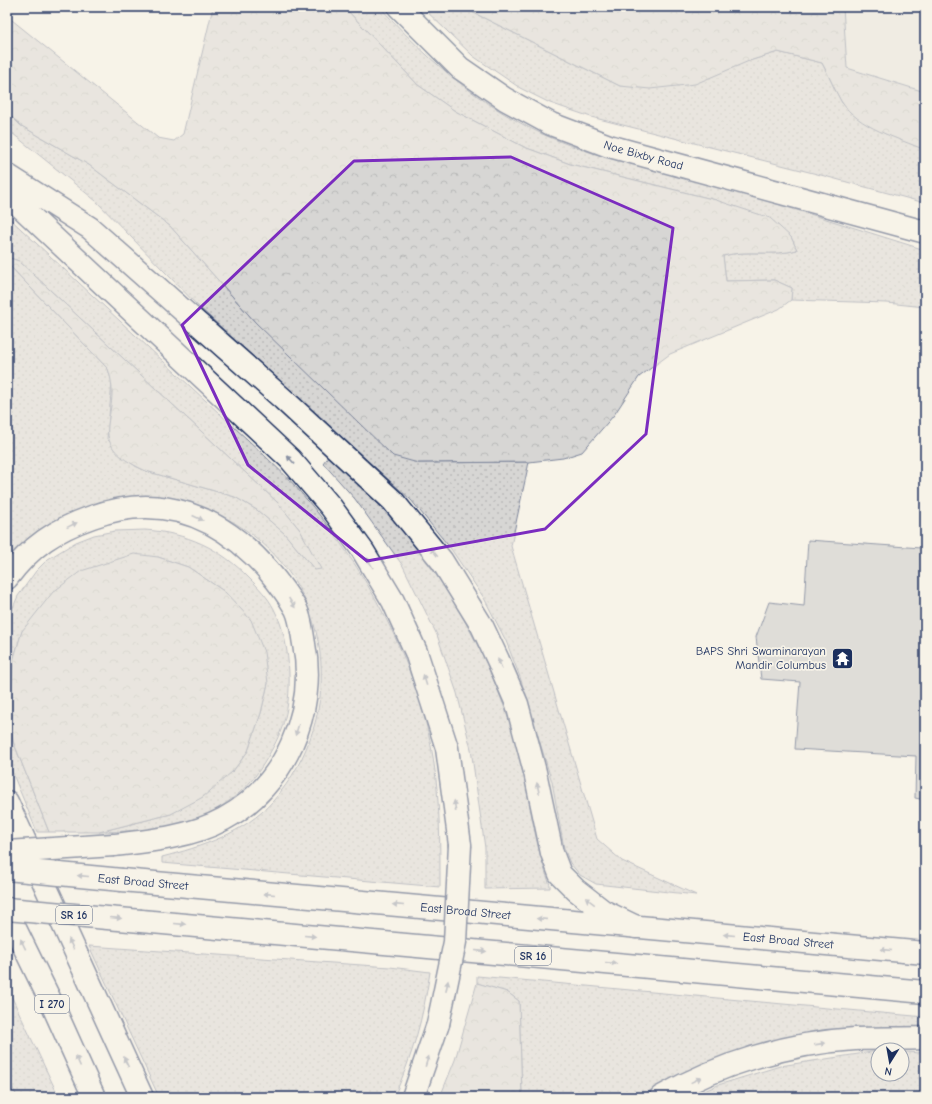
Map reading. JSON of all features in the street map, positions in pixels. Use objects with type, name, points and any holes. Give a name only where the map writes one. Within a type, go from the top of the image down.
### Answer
[{"type":"main road","name":"Noe Bixby Road","points":[[399,7],[460,68],[505,99],[551,124],[609,146],[925,232]]},
{"type":"main road","points":[[7,175],[90,228],[283,399],[393,501],[442,561],[482,626],[498,660],[517,704],[535,772],[552,853],[560,874],[576,890],[603,911],[636,927]]},
{"type":"main road","points":[[7,194],[290,458],[331,507],[363,551],[393,601],[416,652],[446,748],[460,845],[455,942],[438,1024],[413,1097]]},
{"type":"main road","points":[[7,578],[21,559],[38,544],[75,524],[114,509],[153,507],[189,513],[224,530],[250,549],[276,580],[296,610],[306,654],[306,694],[297,732],[279,770],[254,798],[224,820],[188,833],[151,841],[114,846],[7,852]]},
{"type":"main road","points":[[7,802],[142,1097]]},
{"type":"main road","name":"East Broad Street","points":[[7,869],[925,953]]},
{"type":"main road","name":"SR 16","points":[[7,910],[925,992]]},
{"type":"main road","name":"I 270","points":[[7,910],[53,1006],[94,1097]]},
{"type":"main road","points":[[661,1097],[724,1066],[793,1048],[854,1039],[925,1038]]},
{"type":"highlighted area","points":[[511,157],[673,228],[646,434],[545,529],[367,561],[248,465],[182,325],[354,161]]},
{"type":"shaded area","points":[[843,7],[925,7],[925,92],[847,68]]},
{"type":"green space","points":[[213,7],[344,7],[418,85],[455,111],[524,147],[570,164],[716,200],[770,218],[791,237],[797,250],[779,253],[742,253],[723,256],[726,281],[774,280],[792,288],[791,300],[779,309],[670,354],[639,377],[614,415],[582,452],[563,458],[529,462],[418,463],[393,456],[256,323],[170,226],[89,165],[20,125],[7,112],[7,16],[158,138],[174,141],[183,134]]},
{"type":"green space","points":[[344,7],[380,7],[413,42],[466,88],[505,114],[547,136],[591,153],[706,183],[925,250],[925,307],[887,303],[791,300],[792,288],[774,280],[726,281],[723,256],[741,253],[779,253],[797,250],[791,237],[716,200],[570,164],[524,147],[455,111],[418,85]]},
{"type":"green space","points":[[422,7],[462,7],[620,86],[749,61],[778,52],[822,63],[842,103],[873,127],[925,150],[925,203],[591,117],[550,103],[520,88],[473,56]]},
{"type":"green space","points":[[462,7],[843,7],[847,68],[925,92],[925,150],[879,131],[868,125],[848,110],[841,101],[822,63],[778,52],[749,61],[695,84],[650,89],[620,86]]},
{"type":"green space","points":[[7,112],[20,125],[89,165],[170,226],[256,323],[418,463],[529,462],[511,546],[597,839],[622,861],[696,895],[596,884],[580,875],[570,863],[564,848],[552,782],[520,677],[506,641],[484,598],[451,549],[411,500],[200,308],[96,201],[7,129]]},
{"type":"green space","points":[[7,216],[262,453],[297,488],[347,552],[385,617],[401,651],[415,686],[426,722],[433,757],[437,789],[440,838],[440,887],[162,863],[162,857],[192,849],[222,837],[249,822],[273,801],[297,767],[313,729],[321,690],[320,651],[311,614],[293,578],[267,547],[226,518],[210,510],[177,499],[158,498],[120,501],[101,504],[67,515],[36,533],[7,559],[7,259],[10,266],[108,369],[112,382],[107,439],[135,466],[146,471],[235,497],[257,510],[284,533],[315,570],[300,530],[278,503],[19,261],[7,257]]},
{"type":"green space","points":[[7,257],[19,261],[278,503],[300,530],[321,569],[315,570],[284,533],[257,510],[235,497],[146,471],[126,460],[114,449],[109,438],[108,427],[112,401],[112,386],[108,369],[10,266]]},
{"type":"green space","points":[[329,455],[379,504],[407,536],[459,610],[473,637],[499,693],[518,750],[536,835],[550,888],[485,889],[485,848],[471,749],[457,693],[437,635],[403,566],[355,499],[323,463]]},
{"type":"green space","points":[[145,530],[189,539],[214,550],[238,567],[269,600],[283,632],[286,648],[289,694],[284,723],[267,758],[258,772],[236,796],[214,810],[199,818],[167,827],[133,831],[99,832],[171,814],[233,771],[248,751],[261,713],[268,683],[225,592],[188,567],[158,557],[22,631],[13,661],[10,711],[13,741],[49,832],[37,832],[7,760],[7,621],[18,596],[36,571],[48,559],[76,542],[94,535],[115,531]]},
{"type":"green space","points":[[134,554],[158,557],[188,567],[225,592],[251,620],[264,652],[268,683],[261,713],[248,751],[233,771],[203,797],[171,814],[99,832],[49,832],[13,741],[10,711],[13,661],[22,631],[53,592],[81,571]]},
{"type":"green space","points":[[89,946],[390,967],[430,972],[416,1036],[407,1066],[394,1097],[159,1097]]},
{"type":"green space","points":[[477,976],[925,1017],[925,1029],[694,1068],[639,1097],[522,1097],[519,1001],[507,992],[477,983]]},
{"type":"green space","points":[[477,983],[507,992],[519,1001],[522,1097],[440,1097],[455,1060]]},
{"type":"green space","points":[[7,987],[58,1097],[17,1097],[7,1076]]},
{"type":"green space","points":[[870,1052],[870,1082],[910,1082],[910,1052],[925,1053],[925,1097],[691,1097],[718,1085],[780,1066]]},
{"type":"building","name":"BAPS Shri Swaminarayan Mandir Columbus","points":[[925,529],[925,800],[915,798],[916,756],[795,749],[800,682],[761,679],[756,637],[769,602],[804,606],[808,540],[921,548],[921,531]]},
{"type":"place","name":"BAPS Shri Swaminarayan Mandir Columbus","points":[[842,658]]}]
